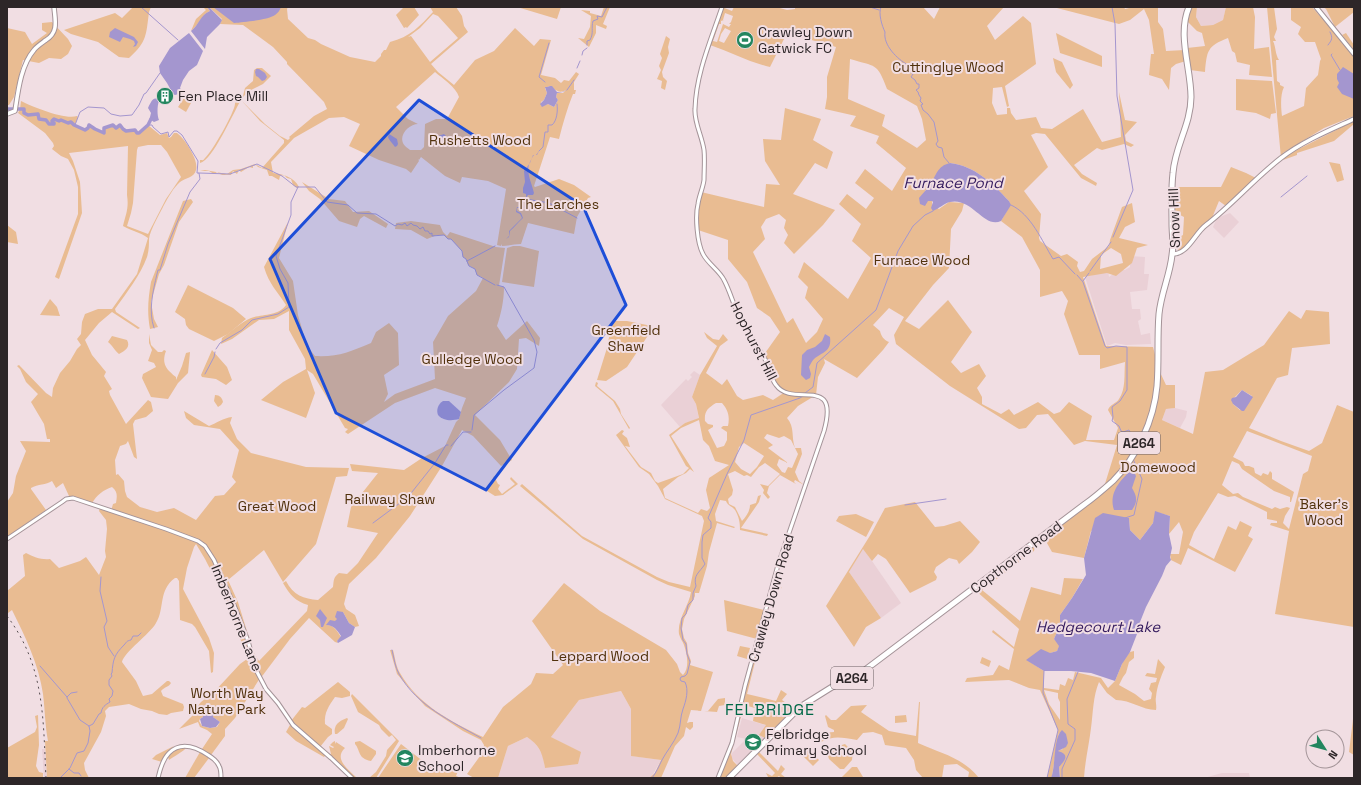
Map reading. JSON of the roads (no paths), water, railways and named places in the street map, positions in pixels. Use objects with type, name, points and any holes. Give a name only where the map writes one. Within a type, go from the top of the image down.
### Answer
[{"type":"highway","name":"Snow Hill","points":[[1173,254],[1173,172],[1177,148],[1188,118],[1191,97],[1184,32],[1185,19],[1189,7]]},
{"type":"highway","name":"Copthorne Road","points":[[730,778],[799,708],[832,687],[861,673],[1085,504],[1114,480],[1135,452],[1146,431],[1154,404],[1157,387],[1160,303],[1173,254]]},
{"type":"main road","points":[[7,114],[15,111],[18,86],[24,69],[34,49],[53,34],[55,29],[54,7]]},
{"type":"main road","points":[[1316,7],[1354,54]]},
{"type":"main road","name":"Snow Hill","points":[[1173,254],[1178,254],[1183,251],[1202,228],[1281,158],[1303,144],[1354,118]]},
{"type":"street","name":"Hophurst Hill","points":[[722,7],[713,30],[701,72],[694,110],[704,150],[703,182],[698,204],[697,218],[700,246],[705,258],[716,268],[724,279],[739,316],[766,363],[776,386],[787,394],[816,395],[824,401],[827,409],[827,419]]},
{"type":"street","name":"Crawley Down Road","points":[[718,778],[732,743],[745,686],[778,565],[827,419]]},
{"type":"street","name":"Imberhorne Lane","points":[[7,539],[62,502],[73,498],[198,541],[205,546],[210,553],[234,604],[248,641],[256,670],[266,689],[278,703],[293,725],[352,778]]},
{"type":"street","points":[[158,778],[168,754],[179,747],[189,746],[201,751],[215,760],[220,766],[221,778]]},
{"type":"water","points":[[207,7],[209,7],[222,20],[207,37],[205,49],[191,31],[204,15],[210,11]]},
{"type":"water","points":[[213,7],[281,7],[272,17],[234,23]]},
{"type":"water","points":[[115,28],[134,37],[138,42],[136,46],[133,47],[135,44],[134,41],[130,39],[123,37],[120,42],[109,37],[110,32]]},
{"type":"water","points":[[189,33],[203,51],[197,65],[189,71],[183,80],[180,88],[182,91],[175,95],[160,73],[159,66],[170,48]]},
{"type":"water","points":[[1343,67],[1354,74],[1354,99],[1342,94],[1337,87],[1339,83],[1337,74]]},
{"type":"water","points":[[256,69],[259,69],[265,73],[267,77],[265,80],[262,81],[256,76]]},
{"type":"water","points":[[552,86],[557,92],[567,90],[563,92],[557,93],[556,97],[558,100],[554,107],[548,104],[542,107],[540,104],[544,100],[547,93],[545,87]]},
{"type":"water","points":[[162,96],[164,98],[159,101],[158,106],[159,120],[154,122],[151,120],[149,121],[151,113],[148,108],[150,104],[153,100]]},
{"type":"water","points":[[389,134],[397,139],[397,146],[395,147],[389,139]]},
{"type":"water","points":[[444,134],[446,136],[445,143],[430,144],[438,136]]},
{"type":"water","name":"Furnace Pond","points":[[950,163],[967,168],[982,176],[1009,201],[1011,205],[1001,221],[989,221],[965,204],[958,202],[950,202],[933,211],[931,208],[932,201],[928,201],[925,206],[920,204],[919,198],[930,185],[937,172],[942,166]]},
{"type":"water","points":[[530,164],[528,170],[534,193],[533,195],[528,195],[526,198],[526,194],[523,193],[525,182],[524,171]]},
{"type":"water","points":[[517,207],[523,208],[517,208],[517,211],[521,213],[523,218],[510,231],[509,237],[506,239],[509,236],[509,231],[522,218],[520,214],[516,212]]},
{"type":"water","points":[[825,334],[830,337],[828,349],[814,359],[809,367],[811,374],[810,378],[806,380],[801,375],[802,355],[807,350],[815,347],[822,341]]},
{"type":"water","points":[[1242,390],[1253,397],[1244,411],[1233,404],[1231,400]]},
{"type":"water","points":[[443,401],[449,401],[461,412],[459,419],[448,420],[438,415],[438,407]]},
{"type":"water","points":[[1129,472],[1134,472],[1136,476],[1132,488],[1136,496],[1136,502],[1132,510],[1114,510],[1114,494],[1121,480]]},
{"type":"water","name":"Hedgecourt Lake","points":[[1155,511],[1170,516],[1169,534],[1172,548],[1170,557],[1171,560],[1166,566],[1146,607],[1130,652],[1122,664],[1115,681],[1091,673],[1044,671],[1026,660],[1041,649],[1050,653],[1057,651],[1059,646],[1054,639],[1060,625],[1060,615],[1086,575],[1084,558],[1095,518],[1103,513],[1129,518],[1130,530],[1140,540],[1153,523]]},
{"type":"water","points":[[320,609],[327,618],[323,627],[321,627],[320,620],[316,616]]},
{"type":"water","points":[[337,611],[343,612],[349,623],[355,627],[352,635],[338,643],[337,641],[341,636],[337,630],[329,625],[326,625],[330,620],[335,621],[337,619],[335,617]]},
{"type":"water","points":[[209,703],[211,709],[216,714],[213,717],[220,722],[216,727],[210,728],[202,726],[200,719],[203,717],[203,706]]},
{"type":"water","points":[[1062,730],[1066,734],[1068,743],[1066,747],[1058,751],[1064,754],[1065,758],[1059,767],[1060,778],[1051,778],[1054,767],[1057,739]]},
{"type":"waterway","points":[[141,7],[178,40]]},
{"type":"waterway","points":[[587,45],[587,41],[590,40],[592,35],[593,21],[598,19],[597,16],[602,17],[607,7]]},
{"type":"waterway","points":[[870,7],[879,10]]},
{"type":"waterway","points":[[881,7],[880,16],[888,47],[899,59],[908,65],[907,70],[913,74],[911,77],[917,84],[919,84],[919,88],[916,90],[921,98],[920,101],[923,104],[921,105],[923,110],[934,122],[938,141],[936,144],[938,147],[942,148],[944,157],[949,163]]},
{"type":"waterway","points":[[1112,7],[1115,24],[1117,96],[1133,190],[1113,237]]},
{"type":"waterway","points":[[1328,45],[1332,39],[1330,32]]},
{"type":"waterway","points":[[545,82],[539,77],[549,43]]},
{"type":"waterway","points":[[582,55],[583,51],[587,48]]},
{"type":"waterway","points":[[1332,54],[1331,55],[1340,70]]},
{"type":"waterway","points":[[577,68],[580,61]]},
{"type":"waterway","points":[[75,125],[80,112],[88,107],[104,108],[111,114],[120,116],[132,115],[144,94],[160,73]]},
{"type":"waterway","points":[[567,90],[574,80]]},
{"type":"waterway","points":[[539,151],[543,147],[545,132],[548,132],[548,125],[552,125],[555,121],[557,104]]},
{"type":"waterway","points":[[7,109],[14,109]]},
{"type":"waterway","points":[[17,109],[24,109],[24,113],[28,115],[38,114],[39,119],[46,120],[49,124],[54,124],[52,121],[54,119],[59,121],[61,120],[68,123],[71,122],[85,130],[89,125],[104,133],[104,128],[113,125],[116,128],[120,125],[126,131],[135,130],[139,133],[148,125],[151,119]]},
{"type":"waterway","points":[[148,125],[152,125],[161,134],[168,132],[169,137],[174,131],[177,131],[182,135],[198,161],[197,173],[199,173],[200,179],[190,192],[168,244],[160,270],[158,270],[151,308],[154,328]]},
{"type":"waterway","points":[[199,173],[230,174],[257,164],[282,176],[296,187],[315,187],[327,202],[348,205],[357,213],[376,214],[395,226],[405,223],[407,226],[411,223],[420,229],[423,227],[425,231],[428,231],[430,234],[432,233],[432,236],[444,235],[448,239],[451,239],[462,251],[463,257],[466,259],[469,266],[475,269],[477,275],[495,285]]},
{"type":"waterway","points":[[1281,197],[1307,176]]},
{"type":"waterway","points":[[216,349],[220,343],[242,330],[252,320],[278,314],[289,307],[288,283],[280,269],[276,256],[291,215],[291,202],[298,187]]},
{"type":"waterway","points":[[526,199],[549,203],[577,218]]},
{"type":"waterway","points":[[1011,205],[1018,209],[1030,221],[1053,259],[1059,257],[1075,274]]},
{"type":"waterway","points":[[805,393],[813,387],[817,363],[876,310],[898,251],[913,226],[925,215],[933,211]]},
{"type":"waterway","points":[[1090,271],[1111,242]]},
{"type":"waterway","points":[[467,261],[495,246]]},
{"type":"waterway","points":[[1083,281],[1089,273]]},
{"type":"waterway","points":[[1077,275],[1083,282],[1105,346],[1107,348],[1116,346],[1127,347],[1127,390],[1120,401],[1112,407],[1112,421],[1119,426],[1121,431],[1123,432],[1129,430],[1131,434]]},
{"type":"waterway","points":[[472,430],[474,415],[534,368],[537,352],[534,340],[504,287],[497,285]]},
{"type":"waterway","points":[[205,374],[215,352]]},
{"type":"waterway","points":[[652,778],[680,727],[687,692],[685,682],[681,681],[680,679],[687,674],[690,662],[686,644],[683,640],[681,628],[682,618],[686,614],[688,605],[693,600],[693,593],[696,586],[695,579],[705,564],[702,558],[702,542],[703,535],[711,528],[711,522],[708,518],[744,440],[751,415],[803,396]]},
{"type":"waterway","points":[[451,446],[463,432],[471,432]]},
{"type":"waterway","points":[[1129,439],[1128,443],[1132,454]]},
{"type":"waterway","points":[[373,523],[408,497],[435,463],[446,445],[448,445]]},
{"type":"waterway","points":[[1125,518],[1134,515],[1142,479],[1133,459]]},
{"type":"waterway","points":[[905,505],[946,499]]},
{"type":"waterway","points":[[101,577],[100,591],[107,621],[104,627],[108,647],[114,656]]},
{"type":"waterway","points":[[89,726],[93,724],[105,705],[110,702],[109,699],[112,696],[113,691],[109,685],[109,680],[112,676],[111,674],[116,655],[133,636],[138,636],[141,633]]},
{"type":"waterway","points":[[392,650],[399,674],[415,695],[436,712],[481,738]]},
{"type":"waterway","points":[[40,666],[67,697]]},
{"type":"waterway","points":[[1044,671],[1043,693],[1058,730],[1047,778]]},
{"type":"waterway","points":[[1062,778],[1062,769],[1075,740],[1075,729],[1068,724],[1067,699],[1078,672]]},
{"type":"waterway","points":[[60,778],[70,768],[77,753],[84,751],[88,743],[90,731],[89,726],[80,720],[67,698],[71,693],[77,692]]},
{"type":"waterway","points":[[69,769],[74,773],[79,773],[81,776]]},
{"type":"railway","points":[[7,616],[29,654],[40,694],[46,778]]},
{"type":"place","name":"Crawley Down Gatwick FC","points":[[745,40]]},
{"type":"place","name":"Fen Place Mill","points":[[165,96]]},
{"type":"place","name":"Felbridge Primary School","points":[[753,742]]},
{"type":"place","name":"Imberhorne School","points":[[405,758]]},
{"type":"district","name":"FELBRIDGE","points":[[770,709]]},
{"type":"park label","name":"Cuttinglye Wood","points":[[948,67]]},
{"type":"park label","name":"Rushetts Wood","points":[[480,140]]},
{"type":"park label","name":"The Larches","points":[[558,204]]},
{"type":"park label","name":"Furnace Wood","points":[[922,260]]},
{"type":"park label","name":"Greenfield Shaw","points":[[626,338]]},
{"type":"park label","name":"Gulledge Wood","points":[[472,359]]},
{"type":"park label","name":"Domewood","points":[[1158,467]]},
{"type":"park label","name":"Railway Shaw","points":[[390,499]]},
{"type":"park label","name":"Great Wood","points":[[277,506]]},
{"type":"park label","name":"Baker's Wood","points":[[1324,512]]},
{"type":"park label","name":"Leppard Wood","points":[[600,656]]},
{"type":"park label","name":"Worth Way Nature Park","points":[[227,702]]}]
